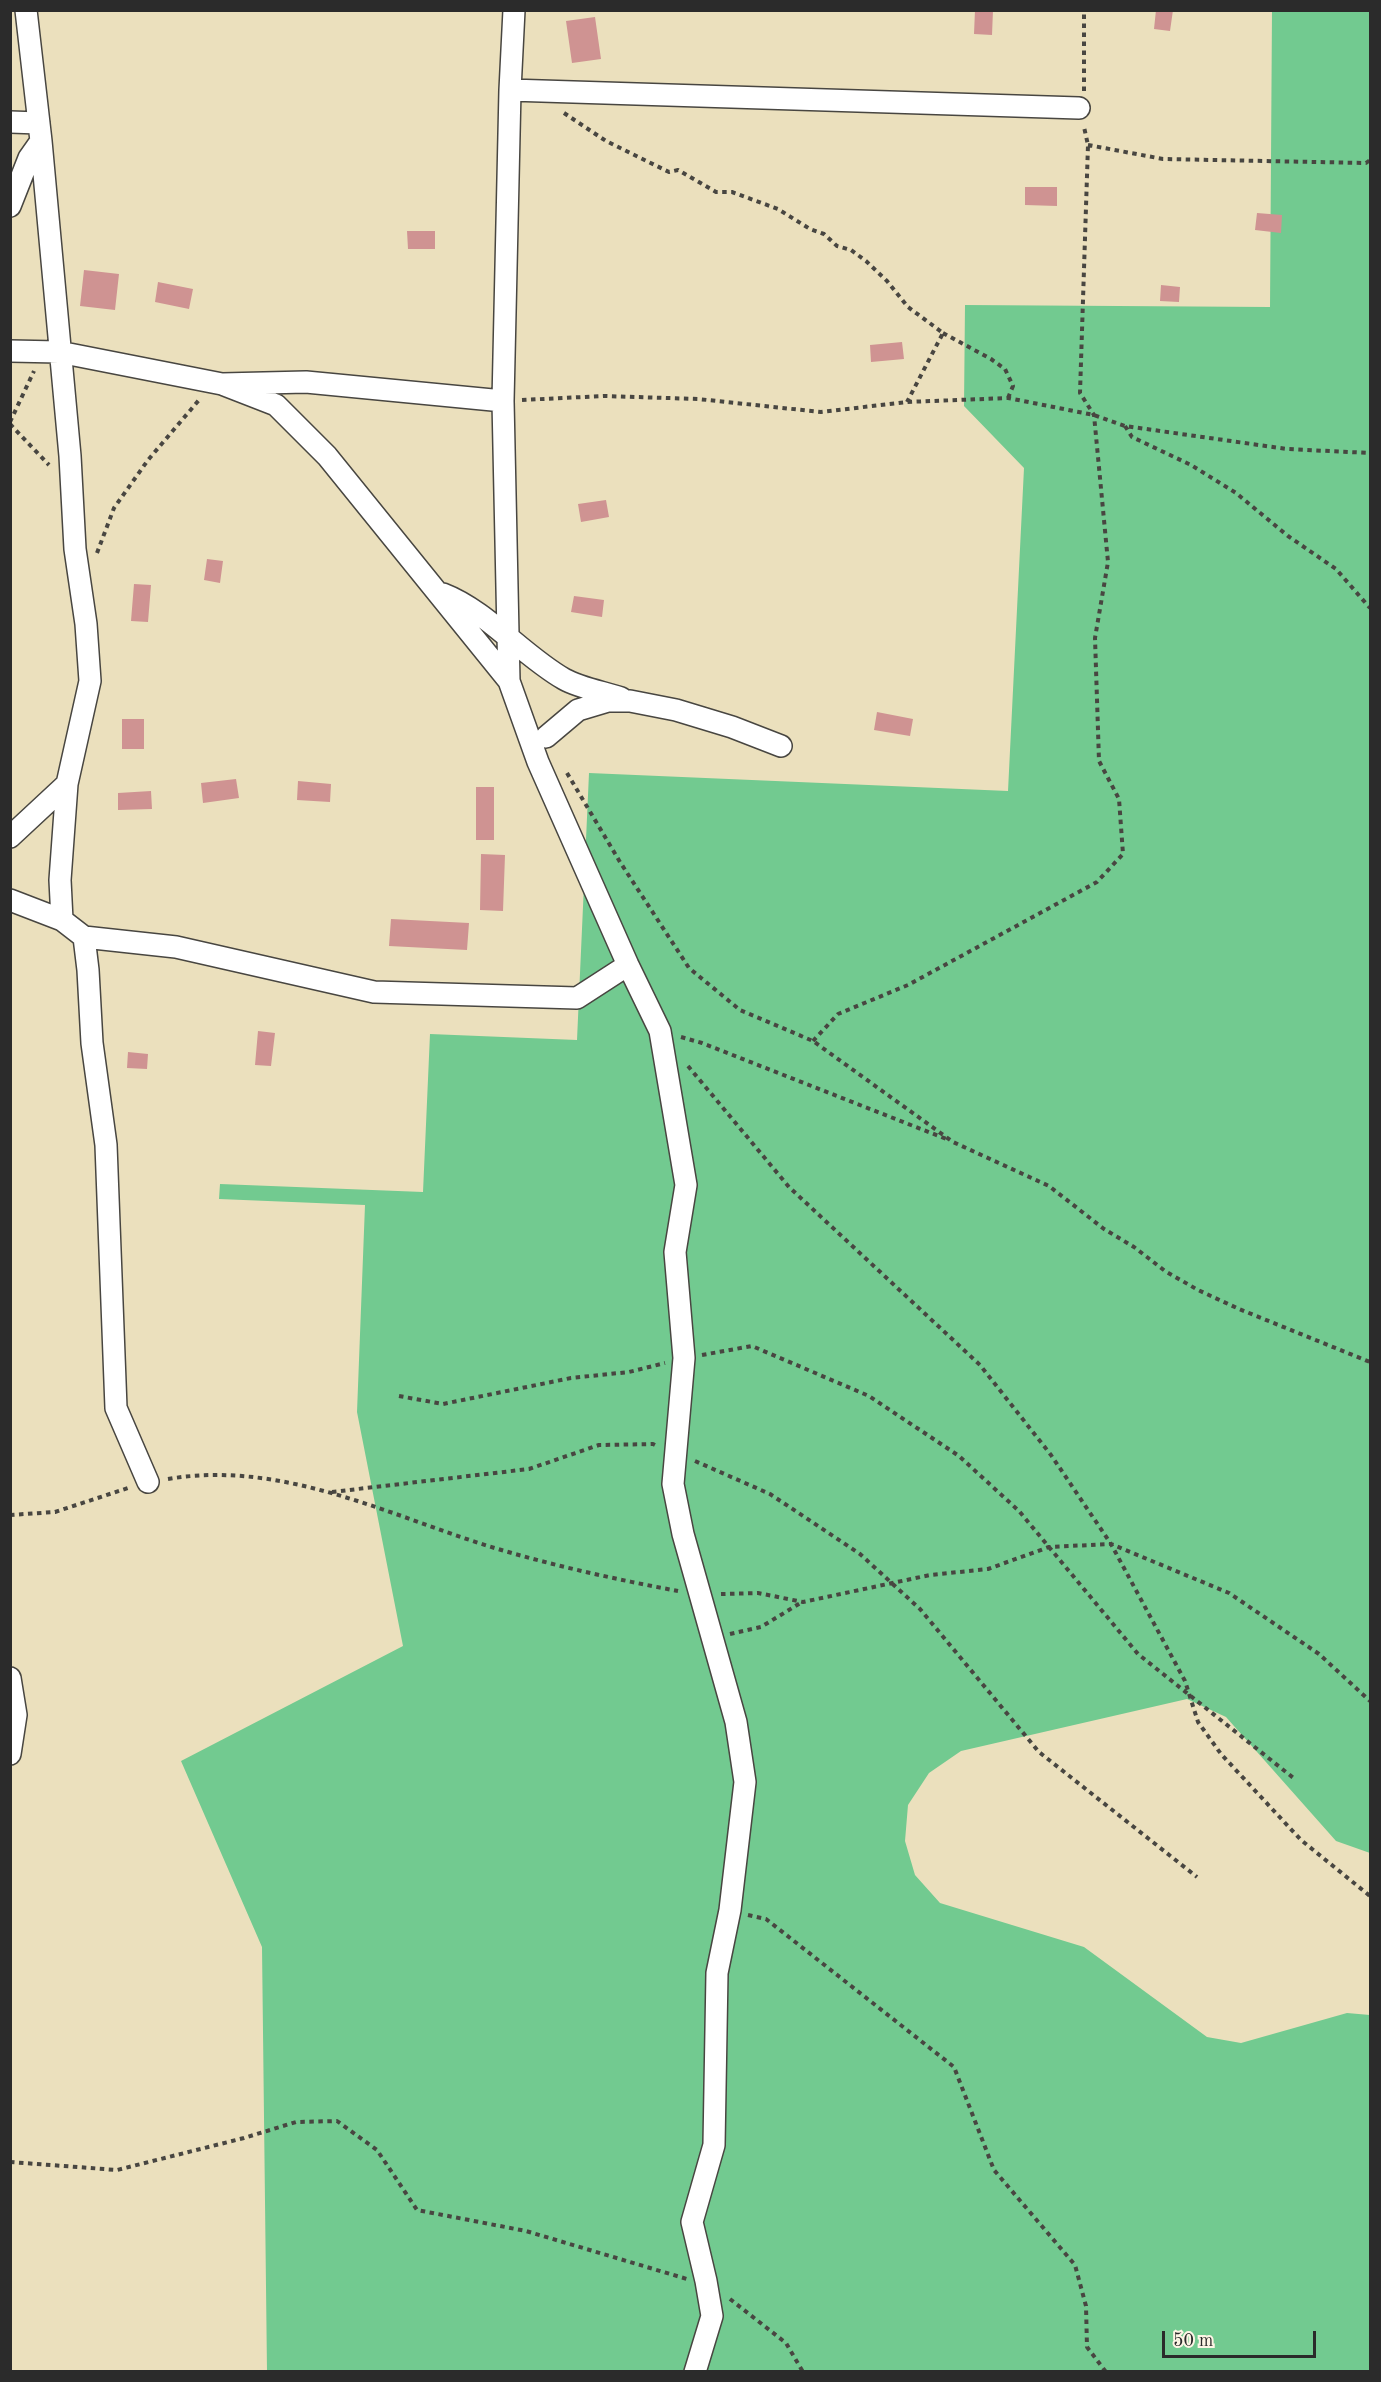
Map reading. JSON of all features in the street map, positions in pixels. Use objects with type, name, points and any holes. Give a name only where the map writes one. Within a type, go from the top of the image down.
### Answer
[{"type":"street","points":[[26,10],[40,132],[51,352],[70,456],[75,549],[86,624],[90,681],[67,784],[60,880],[62,920]]},
{"type":"street","points":[[509,681],[510,640],[503,401],[514,10]]},
{"type":"street","points":[[510,90],[1079,108]]},
{"type":"street","points":[[10,122],[40,132]]},
{"type":"street","points":[[10,207],[40,132]]},
{"type":"street","points":[[10,351],[51,352],[226,385],[276,405],[327,456],[509,681],[538,762],[628,965],[660,1031],[686,1185],[675,1252],[684,1358],[673,1484],[683,1534],[736,1722],[745,1782],[730,1910],[717,1972],[714,2145],[692,2222],[712,2316],[695,2372]]},
{"type":"street","points":[[226,385],[306,382],[503,401]]},
{"type":"street","points":[[436,591],[460,600],[565,680],[630,702]]},
{"type":"street","points":[[546,737],[578,711],[608,701],[630,702],[676,710],[721,723],[781,746]]},
{"type":"street","points":[[10,837],[67,784]]},
{"type":"street","points":[[10,900],[62,920],[84,937],[176,947],[374,992],[577,998],[628,965]]},
{"type":"street","points":[[84,937],[92,1043],[106,1145],[116,1408],[148,1482]]},
{"type":"street","points":[[10,1678],[16,1715],[10,1754]]},
{"type":"path","points":[[813,1041],[838,1014],[908,985],[1097,882],[1123,854],[1119,799],[1100,761],[1095,638],[1108,562],[1094,415],[1080,393],[1088,145],[1079,108],[1084,89],[1084,10]]},
{"type":"path","points":[[556,91],[559,109],[606,141],[669,172],[678,170],[716,192],[732,192],[778,208],[810,229],[824,234],[837,246],[851,250],[887,280],[908,307],[943,333],[1005,369],[1013,386],[1008,398]]},
{"type":"path","points":[[1088,145],[1163,159],[1366,163],[1371,160]]},
{"type":"path","points":[[907,402],[943,333]]},
{"type":"path","points":[[51,352],[10,423],[55,471]]},
{"type":"path","points":[[94,562],[114,508],[148,460],[202,397],[226,385]]},
{"type":"path","points":[[503,401],[604,396],[698,399],[821,412],[907,402],[1008,398],[1094,415],[1125,426],[1287,449],[1371,453]]},
{"type":"path","points":[[1125,426],[1132,437],[1191,465],[1236,493],[1288,536],[1336,569],[1371,608]]},
{"type":"path","points":[[564,766],[620,862],[689,968],[740,1010],[813,1041],[953,1142]]},
{"type":"path","points":[[660,1031],[702,1043],[953,1142],[1049,1186],[1104,1229],[1134,1247],[1165,1271],[1198,1290],[1371,1362]]},
{"type":"path","points":[[684,1059],[690,1070],[789,1187],[980,1365],[1051,1455],[1111,1544],[1185,1680],[1198,1722],[1221,1754],[1301,1840],[1371,1896]]},
{"type":"path","points":[[399,1396],[444,1404],[571,1378],[628,1372],[684,1358],[752,1346],[869,1396],[959,1456],[1019,1511],[1138,1654],[1296,1780]]},
{"type":"path","points":[[330,1492],[529,1469],[599,1445],[653,1443],[770,1494],[860,1554],[920,1609],[1039,1752],[1197,1877]]},
{"type":"path","points":[[10,1515],[55,1512],[148,1482],[187,1476],[261,1477],[330,1492],[489,1546],[618,1579],[700,1595],[758,1593],[803,1602]]},
{"type":"path","points":[[712,1638],[761,1627],[803,1602],[930,1575],[988,1569],[1049,1547],[1111,1544],[1229,1593],[1318,1654],[1371,1701]]},
{"type":"path","points":[[730,1910],[766,1919],[954,2067],[994,2170],[1076,2265],[1086,2306],[1087,2347],[1106,2372]]},
{"type":"path","points":[[10,2162],[117,2170],[244,2138],[296,2122],[337,2121],[377,2150],[417,2210],[526,2230],[690,2280],[706,2281],[786,2343],[803,2372]]},
{"type":"green space","points":[[1272,11],[1370,11],[1370,1853],[1336,1841],[1226,1717],[1187,1699],[961,1751],[929,1773],[908,1805],[905,1841],[915,1875],[940,1903],[1084,1947],[1207,2037],[1241,2043],[1347,2013],[1370,2015],[1370,2371],[267,2371],[262,1947],[181,1761],[403,1646],[357,1412],[365,1205],[219,1199],[220,1184],[423,1192],[430,1034],[577,1040],[589,773],[1008,791],[1024,468],[964,406],[965,305],[1270,307]]},
{"type":"building","points":[[975,10],[993,10],[992,35],[974,34]]},
{"type":"building","points":[[1156,10],[1173,10],[1170,31],[1154,29]]},
{"type":"building","points":[[595,17],[601,59],[572,63],[566,21]]},
{"type":"building","points":[[1025,187],[1057,187],[1057,206],[1025,205]]},
{"type":"building","points":[[1257,213],[1282,215],[1281,233],[1255,230]]},
{"type":"building","points":[[407,231],[435,231],[435,249],[408,249]]},
{"type":"building","points":[[84,270],[119,274],[115,310],[80,306]]},
{"type":"building","points":[[158,282],[193,289],[189,309],[155,302]]},
{"type":"building","points":[[1161,285],[1180,287],[1179,302],[1160,301]]},
{"type":"building","points":[[902,342],[904,359],[871,362],[870,345]]},
{"type":"building","points":[[606,500],[609,517],[581,522],[578,504]]},
{"type":"building","points":[[207,559],[223,561],[220,583],[204,580]]},
{"type":"building","points":[[134,584],[151,585],[148,622],[131,621]]},
{"type":"building","points":[[574,596],[604,600],[602,617],[571,612]]},
{"type":"building","points":[[877,712],[913,719],[910,736],[874,730]]},
{"type":"building","points":[[122,719],[144,719],[144,749],[122,749]]},
{"type":"building","points":[[236,779],[239,798],[203,803],[201,783]]},
{"type":"building","points":[[298,781],[331,784],[330,802],[297,800]]},
{"type":"building","points":[[476,787],[494,787],[494,840],[476,840]]},
{"type":"building","points":[[151,791],[152,809],[118,810],[118,793]]},
{"type":"building","points":[[481,854],[505,855],[503,911],[480,910]]},
{"type":"building","points":[[391,919],[469,923],[467,950],[389,946]]},
{"type":"building","points":[[258,1031],[275,1033],[271,1066],[255,1065]]},
{"type":"building","points":[[128,1052],[148,1054],[147,1069],[127,1068]]}]
